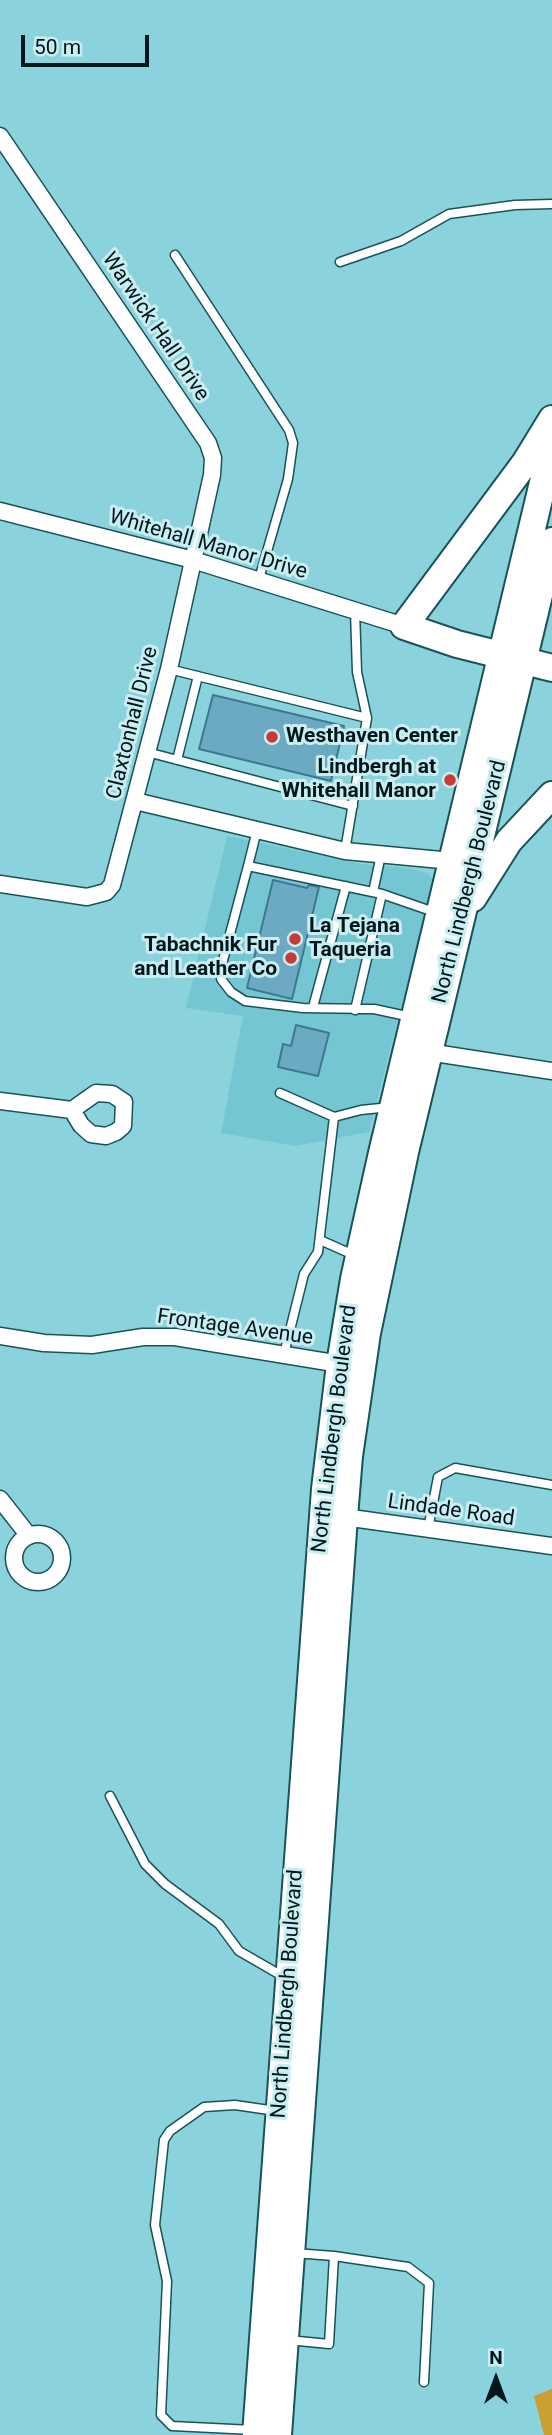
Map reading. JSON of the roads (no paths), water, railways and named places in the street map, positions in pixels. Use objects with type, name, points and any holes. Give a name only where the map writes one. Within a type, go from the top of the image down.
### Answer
[{"type":"highway","points":[[552,419],[524,463],[404,626],[457,644],[552,668]]},
{"type":"highway","name":"North Lindbergh Boulevard","points":[[263,2433],[285,2340],[349,1456],[367,1333],[391,1212],[428,1052],[450,915],[513,657],[552,444]]},
{"type":"highway","name":"North Lindbergh Boulevard","points":[[263,2433],[289,1981],[323,1514],[340,1364],[359,1256],[414,1018],[450,915],[452,861],[513,657],[548,577],[552,541]]},
{"type":"highway","points":[[450,915],[509,841],[552,795]]},
{"type":"street","name":"Warwick Hall Drive","points":[[0,136],[208,443],[213,458],[212,475],[193,560]]},
{"type":"street","name":"Whitehall Manor Drive","points":[[1,517],[193,560],[404,626]]},
{"type":"street","name":"Claxtonhall Drive","points":[[0,884],[86,897],[106,892],[116,877],[169,669],[193,560]]},
{"type":"street","points":[[135,801],[345,851],[452,861]]},
{"type":"street","points":[[428,1052],[552,1071]]},
{"type":"street","points":[[0,1101],[72,1110]]},
{"type":"street","name":"Frontage Avenue","points":[[0,1336],[44,1343],[92,1345],[143,1337],[175,1337],[340,1364]]},
{"type":"street","points":[[0,1499],[29,1536]]},
{"type":"street","name":"Lindade Road","points":[[344,1517],[552,1546]]},
{"type":"lane","points":[[340,262],[401,241],[449,214],[515,205],[552,204]]},
{"type":"lane","points":[[175,254],[289,430],[293,443],[288,478],[259,579]]},
{"type":"lane","points":[[345,851],[368,718],[357,672],[355,610]]},
{"type":"lane","points":[[169,669],[368,718]]},
{"type":"lane","points":[[177,760],[198,676]]},
{"type":"lane","points":[[147,752],[353,806]]},
{"type":"lane","points":[[257,830],[222,964],[221,979],[231,992],[245,1001],[355,1010],[374,1009],[414,1018]]},
{"type":"lane","points":[[355,1010],[378,893],[380,855]]},
{"type":"lane","points":[[248,866],[378,893],[450,915]]},
{"type":"lane","points":[[313,1007],[346,886]]},
{"type":"lane","points":[[280,1093],[334,1117],[362,1110],[393,1107]]},
{"type":"lane","points":[[284,1354],[304,1273],[318,1252],[334,1117]]},
{"type":"lane","points":[[320,1240],[359,1256]]},
{"type":"lane","points":[[428,1529],[438,1477],[455,1468],[552,1485]]},
{"type":"lane","points":[[110,1796],[145,1864],[165,1884],[219,1924],[239,1951],[289,1981]]},
{"type":"lane","points":[[263,2433],[172,2430],[161,2415],[167,2281],[155,2225],[164,2140],[170,2131],[204,2107],[234,2105],[280,2111]]},
{"type":"lane","points":[[291,2252],[408,2267],[429,2283],[424,2382]]},
{"type":"lane","points":[[285,2340],[329,2344],[334,2256]]},
{"type":"place","name":"Westhaven Center","points":[[272,737]]},
{"type":"place","name":"Lindbergh at Whitehall Manor","points":[[450,780]]},
{"type":"place","name":"La Tejana Taqueria","points":[[295,939]]},
{"type":"place","name":"Tabachnik Fur and Leather Co","points":[[291,958]]}]
